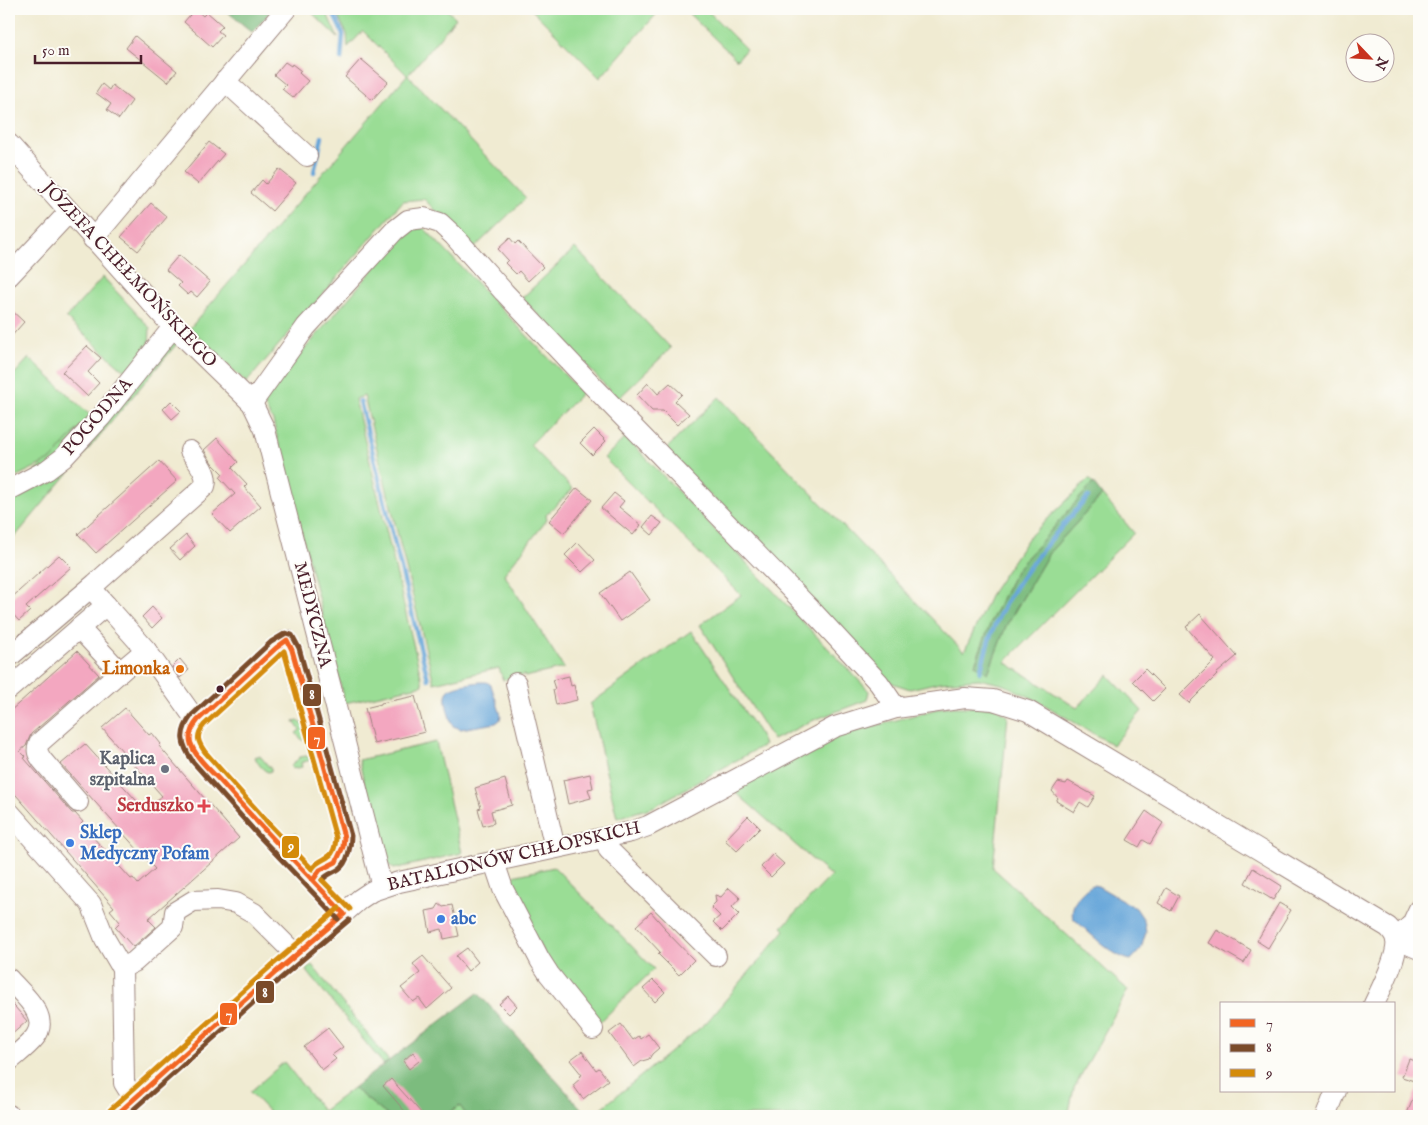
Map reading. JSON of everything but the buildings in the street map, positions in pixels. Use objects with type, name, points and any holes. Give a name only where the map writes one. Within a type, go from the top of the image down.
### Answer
[{"type":"street","points":[[93,239],[286,9]]},
{"type":"street","points":[[225,81],[307,156]]},
{"type":"street","name":"JÓZEFA CHEŁMOŃSKIEGO","points":[[9,144],[173,327],[252,403]]},
{"type":"street","points":[[9,276],[69,212]]},
{"type":"street","points":[[252,403],[306,327],[394,231],[408,220],[424,218],[440,223],[597,390],[816,614],[879,683],[896,708]]},
{"type":"street","name":"POGODNA","points":[[9,490],[48,470],[63,458],[101,417],[173,327]]},
{"type":"street","name":"MEDYCZNA","points":[[252,403],[265,430],[382,887]]},
{"type":"street","points":[[9,657],[91,588],[204,486],[207,480],[205,474],[190,451]]},
{"type":"street","points":[[91,588],[146,650],[190,712],[198,720]]},
{"type":"street","points":[[9,690],[106,604]]},
{"type":"street","points":[[314,624],[276,648],[198,720],[192,726],[190,741],[193,749],[263,828],[344,914]]},
{"type":"street","points":[[79,628],[120,672]]},
{"type":"street","points":[[287,640],[292,650],[344,837],[343,846],[336,862],[320,870],[313,880]]},
{"type":"street","points":[[78,802],[37,753],[39,743],[146,650]]},
{"type":"street","points":[[516,684],[555,848]]},
{"type":"street","name":"BATALIONÓW CHŁOPSKICH","points":[[115,1116],[296,955],[372,891],[399,882],[631,832],[666,817],[834,727],[896,708],[965,698],[994,700],[1028,711],[1380,922],[1394,933],[1396,939]]},
{"type":"street","points":[[9,812],[91,904],[106,939],[122,968],[124,1083],[134,1099]]},
{"type":"street","points":[[605,838],[609,850],[716,956]]},
{"type":"street","points":[[494,862],[503,889],[540,960],[549,974],[594,1029]]},
{"type":"street","points":[[122,968],[134,962],[173,927],[175,912],[193,901],[218,900],[236,903],[254,913],[296,955]]},
{"type":"street","points":[[1375,1002],[1396,952],[1396,939],[1412,924],[1419,909]]},
{"type":"street","points":[[1396,939],[1419,949]]},
{"type":"street","points":[[9,979],[38,1013],[40,1029],[36,1036],[9,1061]]},
{"type":"street","points":[[1326,1116],[1336,1092]]},
{"type":"green space","points":[[224,9],[273,9],[252,32]]},
{"type":"green space","points":[[308,9],[325,9],[338,38]]},
{"type":"green space","points":[[334,9],[446,9],[456,18],[408,75],[526,198],[473,249],[424,199],[403,201],[246,383],[190,328],[407,75],[363,31],[348,47],[347,34]]},
{"type":"green space","points":[[531,9],[661,9],[600,78]]},
{"type":"green space","points":[[684,9],[706,9],[746,49],[737,60]]},
{"type":"green space","points":[[409,228],[424,228],[582,393],[530,445],[573,489],[546,515],[547,520],[504,574],[564,668],[503,680],[499,668],[434,683],[364,396],[355,399],[423,685],[345,703],[273,421],[261,400]]},
{"type":"green space","points":[[575,248],[671,348],[618,399],[522,298]]},
{"type":"green space","points":[[103,277],[150,328],[149,345],[126,372],[66,318]]},
{"type":"green space","points":[[173,340],[180,340],[9,544],[9,496]]},
{"type":"green space","points":[[29,358],[90,415],[52,459],[9,480],[9,380]]},
{"type":"green space","points":[[719,397],[964,652],[992,592],[1029,537],[1089,479],[1093,483],[1017,569],[992,619],[975,664],[988,673],[1006,626],[1049,553],[1102,495],[1134,533],[1005,662],[1077,708],[1108,675],[1142,711],[1113,745],[1038,701],[1005,685],[979,679],[940,682],[910,689],[889,682],[666,449]]},
{"type":"green space","points":[[626,437],[869,691],[867,700],[814,720],[773,740],[700,625],[741,595],[604,458]]},
{"type":"green space","points":[[1093,483],[1102,495],[1049,553],[1006,626],[988,673],[975,665],[992,619],[1017,569]]},
{"type":"green space","points":[[691,631],[759,733],[764,745],[653,807],[617,818],[590,704]]},
{"type":"green space","points":[[944,707],[995,707],[1008,716],[993,868],[1128,990],[1074,1088],[1068,1116],[592,1116],[706,1023],[785,930],[782,927],[831,876],[733,790],[830,738]]},
{"type":"green space","points":[[297,720],[304,726],[305,739],[303,741],[296,733],[300,730],[294,722]]},
{"type":"green space","points":[[436,742],[462,853],[394,869],[382,860],[359,760]]},
{"type":"green space","points":[[260,756],[271,771],[268,772],[262,768],[255,757]]},
{"type":"green space","points":[[306,756],[310,760],[301,763],[302,767],[292,769],[291,766],[300,757]]},
{"type":"green space","points":[[295,833],[297,835],[301,854],[288,839]]},
{"type":"green space","points":[[554,867],[654,969],[598,1024],[552,969],[508,887],[513,876]]},
{"type":"green space","points":[[312,965],[389,1061],[384,1065],[306,970]]},
{"type":"green space","points":[[478,993],[588,1116],[467,1116],[460,1106],[444,1116],[388,1116],[353,1088]]},
{"type":"green space","points":[[284,1062],[323,1111],[353,1088],[388,1116],[273,1116],[250,1092]]},
{"type":"green space","points":[[460,1106],[467,1116],[444,1116]]},
{"type":"water","points":[[487,682],[491,685],[501,715],[500,720],[496,723],[461,729],[453,726],[446,703],[446,694],[458,686]]},
{"type":"water","points":[[1093,885],[1136,908],[1144,920],[1146,932],[1141,949],[1131,960],[1108,949],[1073,918],[1073,908],[1077,898]]},
{"type":"waterway","points":[[331,9],[343,34],[341,59]]},
{"type":"waterway","points":[[314,172],[322,137]]},
{"type":"waterway","points":[[360,401],[428,679]]},
{"type":"waterway","points":[[980,672],[992,632],[1010,595],[1034,560],[1088,497]]},
{"type":"transit line","name":"8","points":[[322,880],[345,863],[350,849],[351,836],[299,648],[292,635],[286,633],[271,642],[192,715],[185,727],[183,739],[186,750],[193,762],[259,836],[338,919]]},
{"type":"transit line","name":"7","points":[[313,880],[320,870],[336,862],[343,847],[344,837],[292,650],[287,640],[198,720],[191,731],[190,741],[197,755],[206,766],[344,914]]},
{"type":"transit line","name":"9","points":[[284,651],[336,838],[333,852],[312,869],[205,752],[198,739],[199,732],[204,725],[284,651]]},
{"type":"transit line","name":"9","points":[[322,880],[350,909]]},
{"type":"transit line","name":"9","points":[[110,1110],[339,908]]},
{"type":"transit line","name":"7","points":[[115,1116],[344,914]]},
{"type":"transit line","name":"8","points":[[126,1116],[349,920]]},
{"type":"place","name":"Limonka","points":[[180,669]]},
{"type":"place","name":"Kaplica szpitalna","points":[[165,769]]},
{"type":"place","name":"Serduszko","points":[[204,806]]},
{"type":"place","name":"Sklep Medyczny Pofam","points":[[70,843]]},
{"type":"place","name":"abc","points":[[441,919]]}]
